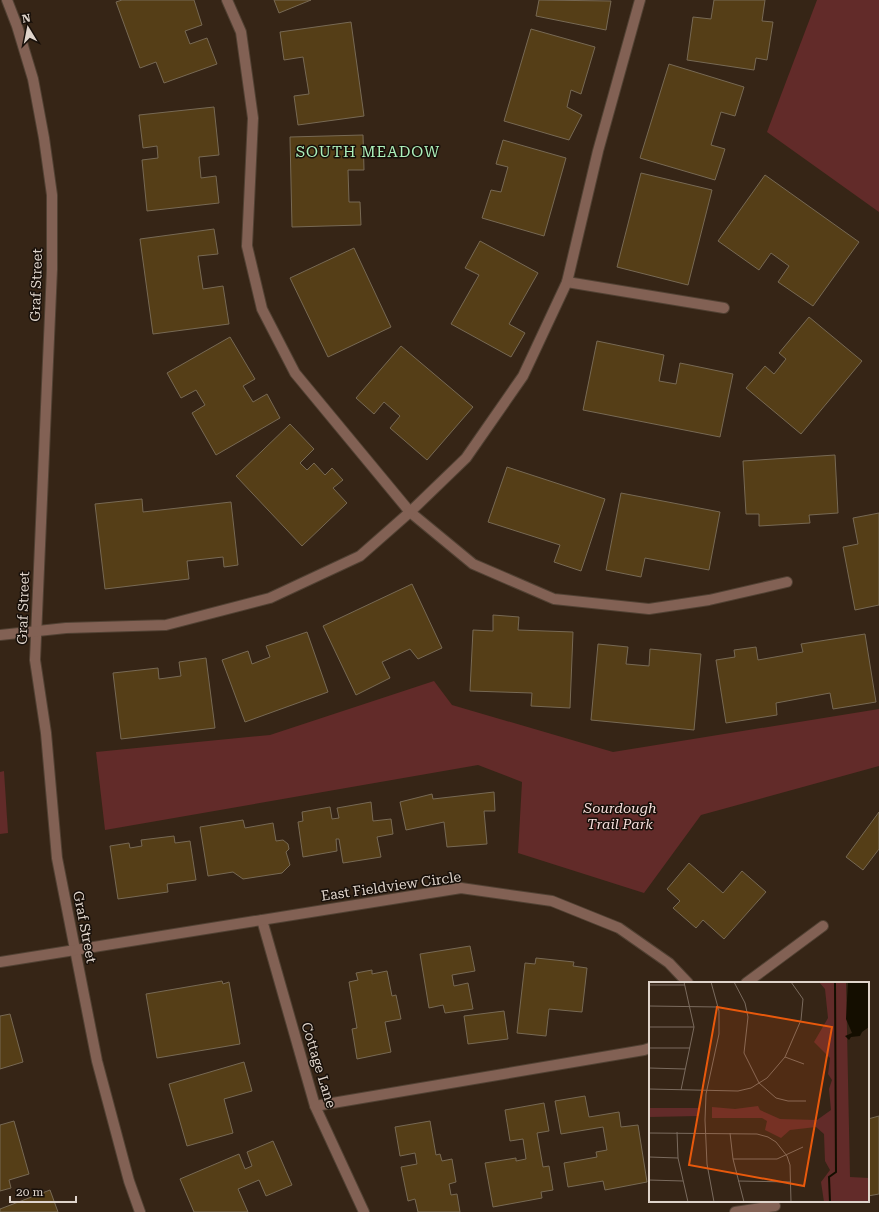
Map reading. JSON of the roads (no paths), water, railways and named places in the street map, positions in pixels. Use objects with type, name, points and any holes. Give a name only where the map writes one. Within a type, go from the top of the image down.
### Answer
[{"type":"street","points":[[0,1],[6,0]]},
{"type":"street","name":"Graf Street","points":[[6,0],[17,26],[33,79],[44,138],[52,195],[52,269],[35,660],[46,733],[57,858],[97,1061],[129,1181],[140,1212]]},
{"type":"street","points":[[227,0],[240,32],[253,118],[247,246],[262,310],[295,373],[410,512],[473,564],[554,599],[649,608],[710,600],[787,582]]},
{"type":"street","points":[[0,635],[66,628],[166,625],[270,598],[360,556],[410,512],[466,458],[523,376],[567,282],[598,151],[640,0]]},
{"type":"street","points":[[567,282],[724,308]]},
{"type":"street","name":"East Fieldview Circle","points":[[0,962],[461,888],[552,901],[619,928],[669,963],[687,982]]},
{"type":"street","name":"Cottage Lane","points":[[262,920],[315,1106],[364,1212]]},
{"type":"street","points":[[747,982],[823,926]]},
{"type":"street","points":[[315,1106],[649,1048]]},
{"type":"street","points":[[735,1212],[776,1206]]},
{"type":"district","name":"SOUTH MEADOW","points":[[368,152]]},
{"type":"park label","name":"Sourdough Trail Park","points":[[620,816]]}]
